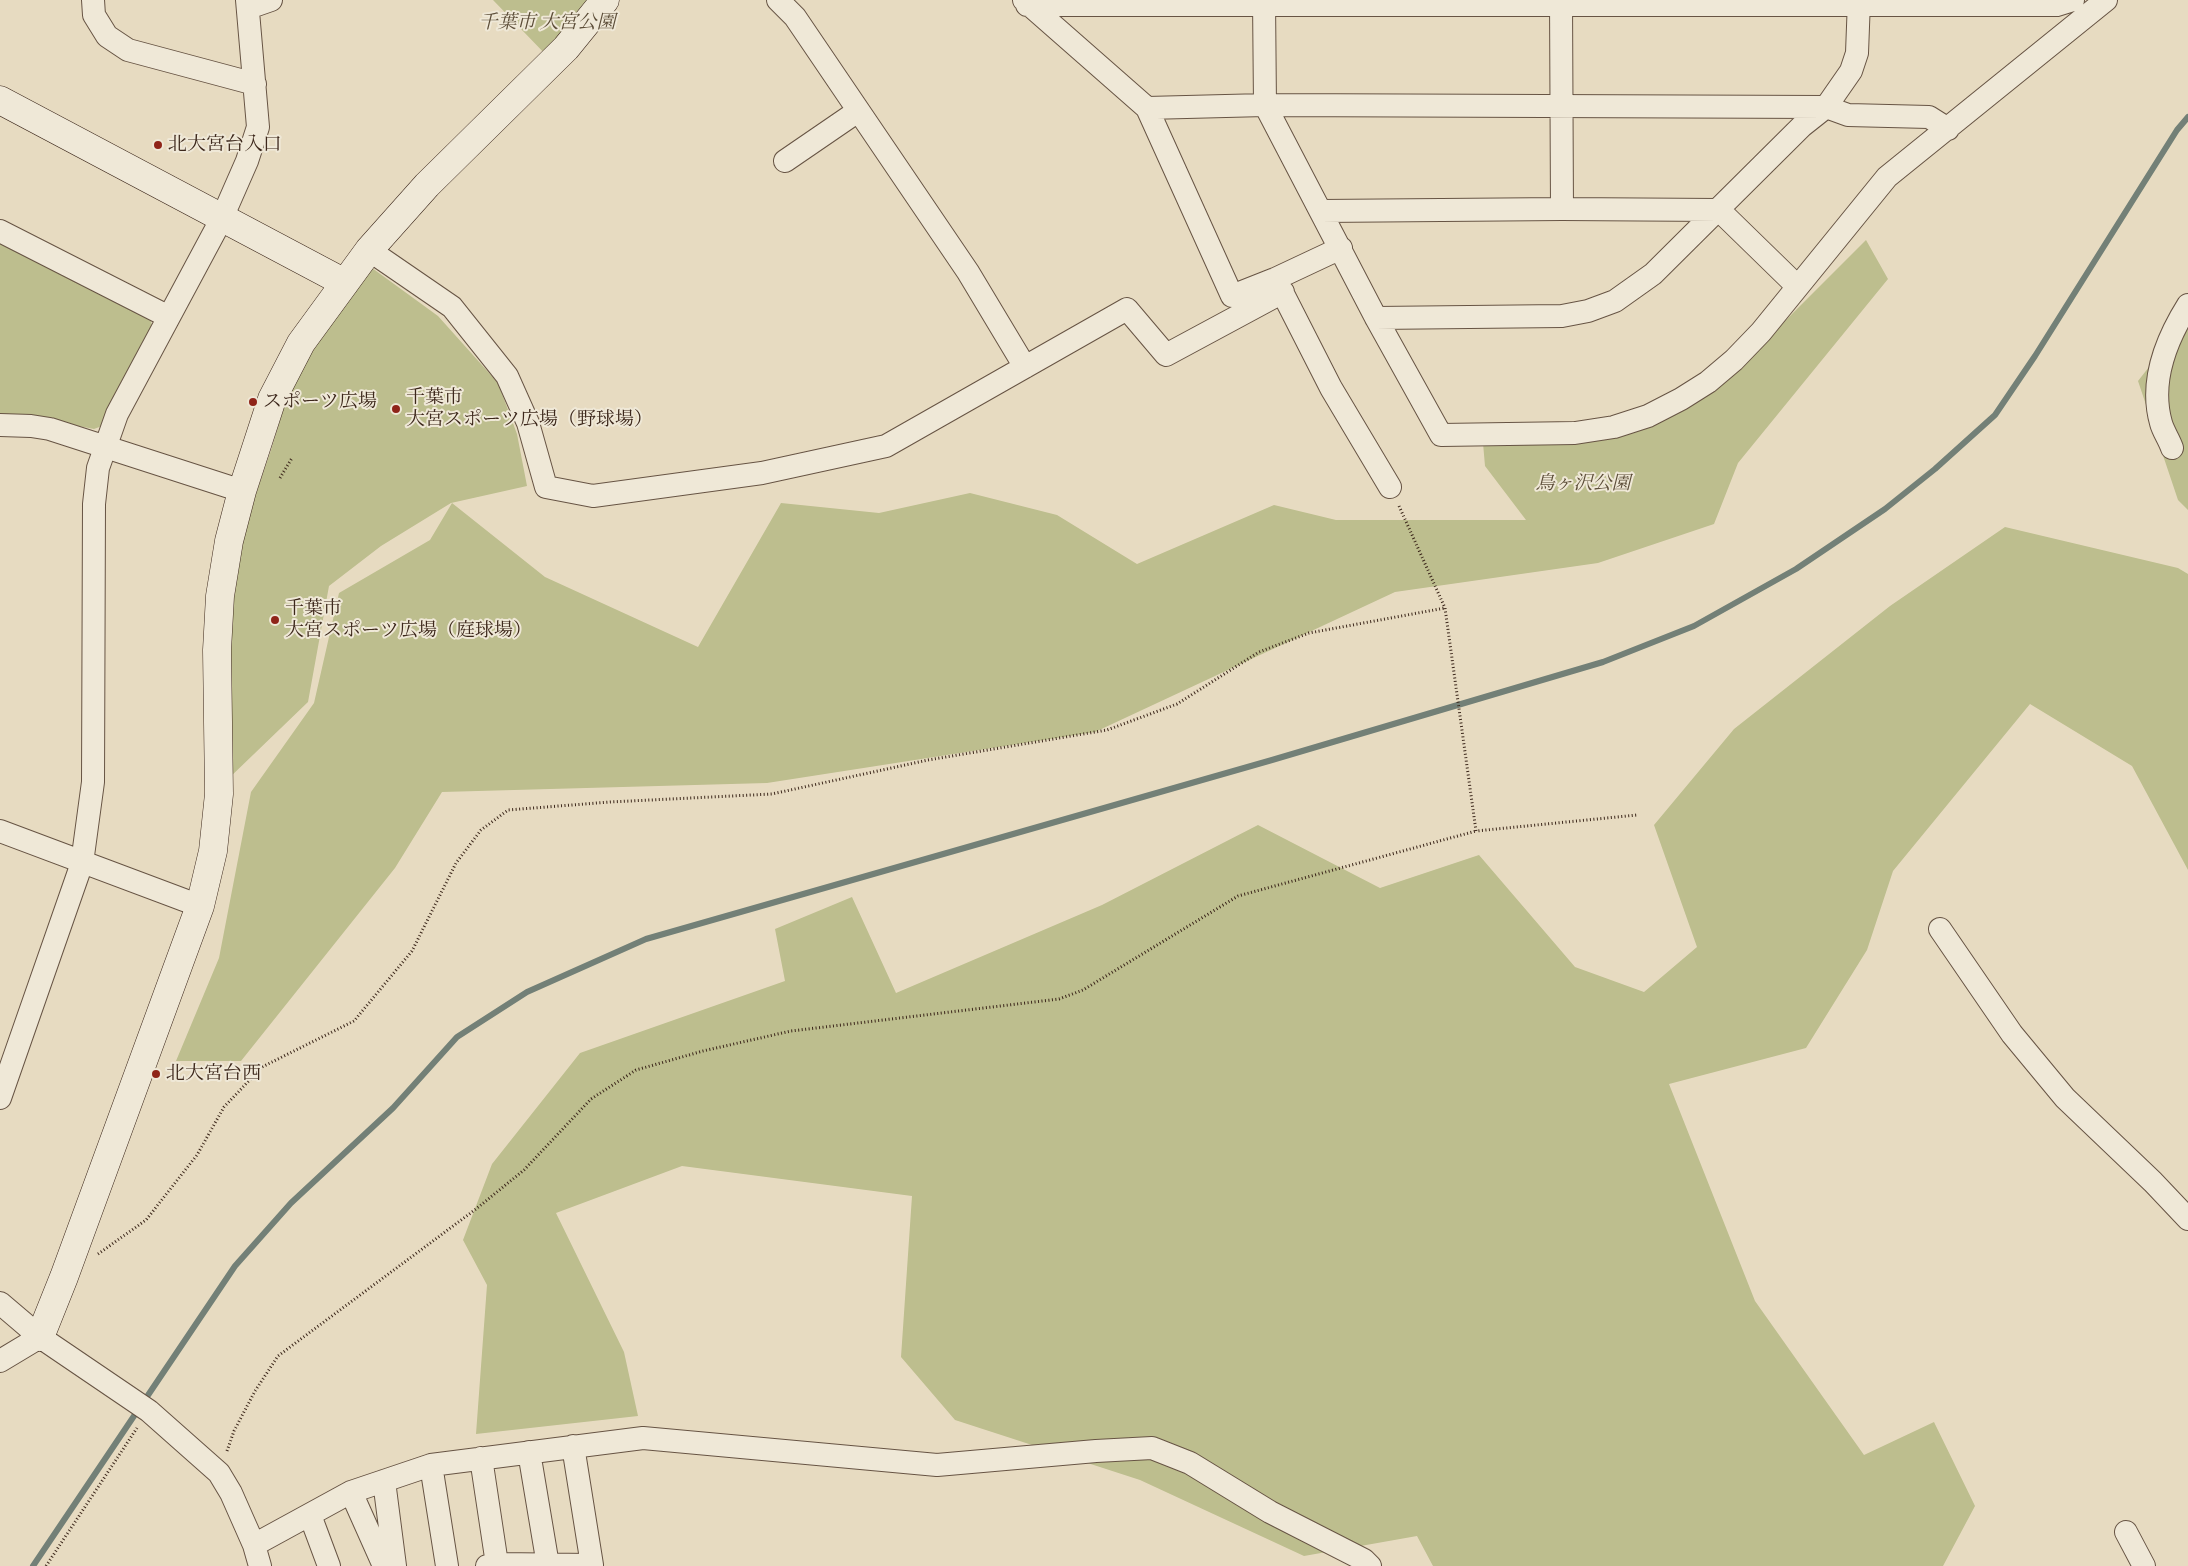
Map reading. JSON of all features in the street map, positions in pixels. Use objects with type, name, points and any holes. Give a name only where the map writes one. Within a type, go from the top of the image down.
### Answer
[{"type":"street","points":[[93,0],[94,15],[107,36],[128,50],[255,84]]},
{"type":"street","points":[[0,1098],[82,863],[94,782],[94,504],[98,468],[117,414],[222,218],[247,161],[258,127],[248,4],[271,0]]},
{"type":"street","points":[[0,1361],[40,1337],[64,1277],[200,906],[213,851],[219,794],[217,650],[220,596],[229,541],[242,491],[272,399],[301,343],[369,250],[427,185],[566,48],[606,0]]},
{"type":"street","points":[[778,0],[795,17],[968,272],[1025,367]]},
{"type":"street","points":[[1026,2],[1859,2],[2057,5],[2073,0]]},
{"type":"street","points":[[1264,2],[1265,105],[1376,318],[1441,435],[1574,433],[1614,427],[1648,416],[1708,382],[1734,360],[1760,332],[1887,177],[2106,0]]},
{"type":"street","points":[[1026,2],[1147,108],[1232,296],[1279,286]]},
{"type":"street","points":[[1561,2],[1562,209]]},
{"type":"street","points":[[1376,318],[1562,316],[1588,311],[1615,301],[1653,274],[1802,126],[1826,107],[1851,70],[1857,53],[1859,2]]},
{"type":"street","points":[[0,100],[345,283]]},
{"type":"street","points":[[1147,108],[1265,105],[1826,107],[1848,115],[1929,116],[1948,129]]},
{"type":"street","points":[[785,161],[858,111]]},
{"type":"street","points":[[1321,211],[1719,210],[1797,286]]},
{"type":"street","points":[[0,231],[169,317]]},
{"type":"street","points":[[369,250],[452,307],[507,376],[528,423],[546,487],[594,496],[762,473],[886,446],[1127,309],[1166,355],[1341,248]]},
{"type":"street","points":[[1279,286],[1331,388],[1390,487]]},
{"type":"street","points":[[2172,448],[2161,423],[2157,400],[2159,369],[2174,327],[2188,305]]},
{"type":"street","points":[[0,425],[50,429],[242,491]]},
{"type":"street","points":[[0,831],[200,906]]},
{"type":"street","points":[[1940,929],[2012,1034],[2065,1098],[2153,1182],[2188,1219]]},
{"type":"street","points":[[0,1304],[40,1337],[148,1411],[219,1473],[231,1493],[257,1556],[310,1515],[351,1492],[431,1465],[642,1438],[937,1465],[1152,1448],[1190,1463],[1270,1512],[1364,1560],[1370,1566]]},
{"type":"street","points":[[481,1458],[492,1565],[592,1565],[573,1446]]},
{"type":"street","points":[[529,1452],[548,1564]]},
{"type":"street","points":[[431,1465],[446,1566]]},
{"type":"street","points":[[384,1481],[395,1566]]},
{"type":"street","points":[[351,1492],[384,1566]]},
{"type":"street","points":[[310,1515],[329,1566]]},
{"type":"street","points":[[2126,1532],[2144,1566]]},
{"type":"path","points":[[280,478],[292,458]]},
{"type":"path","points":[[1390,487],[1445,608],[1476,831]]},
{"type":"path","points":[[97,1254],[146,1220],[197,1155],[224,1107],[262,1067],[354,1021],[412,951],[456,863],[481,830],[508,810],[610,802],[772,794],[928,760],[1107,730],[1177,704],[1258,652],[1309,633],[1445,608]]},
{"type":"path","points":[[219,1473],[234,1431],[255,1391],[278,1356],[476,1210],[524,1170],[591,1099],[636,1070],[703,1051],[791,1031],[1059,999],[1083,990],[1238,896],[1476,831],[1637,815]]},
{"type":"path","points":[[46,1566],[148,1411]]},
{"type":"green space","name":"千葉市 大宮公園","points":[[493,0],[594,0],[549,58]]},
{"type":"green space","points":[[0,237],[150,318],[152,325],[102,426],[94,429],[27,416],[0,414]]},
{"type":"green space","name":"鳥ヶ沢公園","points":[[1866,240],[1888,279],[1738,463],[1714,524],[1598,563],[1395,592],[1095,732],[767,783],[442,792],[395,868],[241,1061],[176,1061],[219,958],[251,792],[314,703],[339,593],[430,540],[452,503],[545,577],[698,647],[781,503],[879,513],[970,493],[1057,515],[1137,564],[1274,505],[1336,520],[1526,520],[1485,466],[1483,443],[1569,442],[1724,382]]},
{"type":"green space","name":"千葉市 大宮スポーツ広場（野球場）","points":[[372,268],[438,316],[498,383],[517,434],[527,486],[451,503],[381,546],[329,586],[308,702],[227,780],[224,653],[237,549],[271,450],[291,384],[306,358]]},
{"type":"green space","points":[[2188,317],[2188,510],[2178,500],[2138,381]]},
{"type":"green space","points":[[2005,527],[2178,568],[2188,574],[2188,870],[2132,766],[2030,704],[1893,871],[1867,950],[1806,1048],[1669,1084],[1755,1301],[1864,1455],[1934,1422],[1975,1506],[1943,1566],[1433,1566],[1417,1536],[1304,1556],[1140,1480],[955,1420],[901,1357],[912,1196],[682,1166],[556,1213],[624,1352],[638,1416],[476,1434],[487,1285],[463,1240],[492,1164],[580,1053],[785,981],[775,929],[852,897],[896,993],[1102,905],[1258,825],[1380,888],[1479,855],[1575,967],[1644,992],[1697,947],[1654,825],[1734,729],[1890,606]]},
{"type":"waterway","points":[[33,1566],[235,1266],[291,1203],[393,1108],[457,1037],[527,992],[646,939],[1272,760],[1603,662],[1694,626],[1796,569],[1885,509],[1935,469],[1995,415],[2035,356],[2177,130],[2188,117]]},
{"type":"place","name":"北大宮台入口","points":[[158,145]]},
{"type":"place","name":"スポーツ広場","points":[[253,402]]},
{"type":"place","name":"千葉市 大宮スポーツ広場（野球場）","points":[[396,409]]},
{"type":"place","name":"千葉市 大宮スポーツ広場（庭球場）","points":[[275,620]]},
{"type":"place","name":"北大宮台西","points":[[156,1074]]}]
